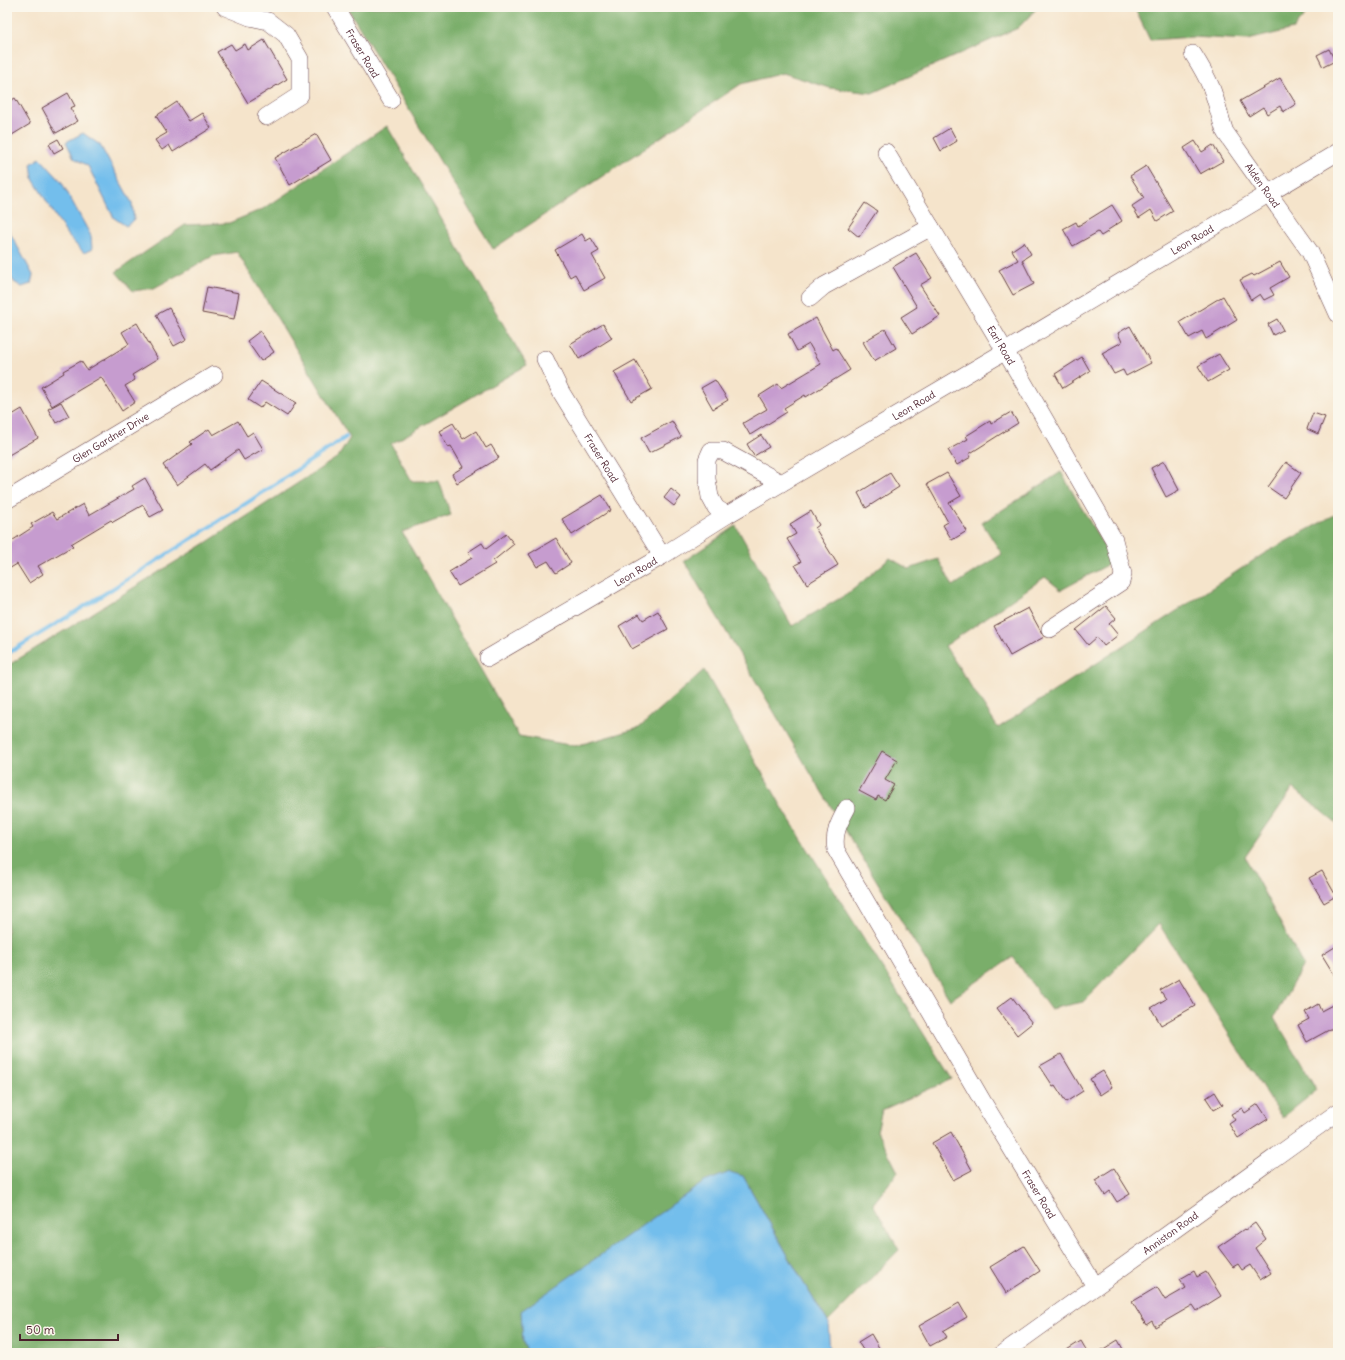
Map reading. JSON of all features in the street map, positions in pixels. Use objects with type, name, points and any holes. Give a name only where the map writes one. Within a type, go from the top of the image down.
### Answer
[{"type":"street","points":[[225,7],[251,12],[268,21],[286,35],[300,59],[300,95],[266,117]]},
{"type":"street","name":"Fraser Road","points":[[335,7],[391,100]]},
{"type":"street","name":"Alden Road","points":[[1193,54],[1205,73],[1212,89],[1225,132],[1310,252],[1338,314]]},
{"type":"street","name":"Earl Road","points":[[886,152],[1004,352],[1017,371],[1114,540],[1123,574],[1121,582],[1050,629]]},
{"type":"street","name":"Leon Road","points":[[488,658],[662,556],[727,515],[1004,352],[1338,152]]},
{"type":"street","points":[[810,298],[830,283],[931,227]]},
{"type":"street","name":"Fraser Road","points":[[545,359],[561,392],[662,556]]},
{"type":"street","name":"Glen Gardner Drive","points":[[7,500],[214,375]]},
{"type":"street","points":[[727,515],[716,508],[710,497],[707,479],[707,460],[711,451],[723,451],[781,483]]},
{"type":"street","name":"Fraser Road","points":[[847,808],[836,832],[834,840],[836,850],[983,1102],[1095,1286]]},
{"type":"street","name":"Anniston Road","points":[[1003,1353],[1338,1112]]},
{"type":"green space","points":[[347,7],[1038,7],[1018,28],[872,93],[830,88],[783,73],[741,84],[493,249]]},
{"type":"green space","points":[[1134,7],[1312,7],[1293,29],[1248,40],[1192,37],[1150,40]]},
{"type":"green space","points":[[387,126],[527,365],[391,444],[412,481],[439,481],[451,515],[402,532],[519,736],[575,746],[639,728],[704,670],[786,814],[952,1079],[882,1110],[877,1131],[898,1172],[873,1204],[899,1250],[828,1322],[803,1282],[743,1176],[523,1342],[528,1353],[7,1353],[7,666],[201,546],[338,457],[350,438],[237,252],[213,256],[154,288],[133,291],[116,272],[185,225],[229,223],[265,208]]},
{"type":"green space","points":[[1061,472],[1113,562],[1061,590],[1045,577],[945,646],[998,728],[1265,553],[1338,513],[1338,825],[1293,788],[1245,857],[1303,965],[1274,1017],[1317,1090],[1282,1118],[1159,924],[1083,1002],[1050,1009],[1013,957],[950,1000],[820,789],[684,561],[736,526],[792,626],[849,593],[890,558],[909,569],[938,559],[953,586],[1002,554],[982,523]]},
{"type":"water","points":[[83,133],[100,145],[132,203],[134,220],[126,226],[114,218],[88,166],[74,158],[66,142]]},
{"type":"water","points":[[40,158],[61,181],[91,236],[92,249],[84,253],[67,235],[33,179],[31,164]]},
{"type":"water","points":[[7,227],[33,275],[31,284],[22,287],[14,282],[7,271]]},
{"type":"water","points":[[730,1172],[743,1176],[803,1282],[828,1322],[830,1353],[528,1353],[523,1342],[521,1311],[704,1182]]},
{"type":"building","points":[[264,40],[287,79],[248,103],[217,52],[231,44],[235,50],[245,44],[248,50]]},
{"type":"building","points":[[1329,49],[1335,61],[1323,67],[1317,55]]},
{"type":"building","points":[[1280,78],[1296,104],[1283,112],[1280,106],[1267,114],[1263,107],[1249,116],[1240,101]]},
{"type":"building","points":[[68,93],[75,106],[70,108],[78,121],[56,133],[42,108]]},
{"type":"building","points":[[15,98],[30,124],[7,138],[7,103]]},
{"type":"building","points":[[177,102],[189,121],[202,113],[211,128],[173,152],[169,145],[162,150],[155,140],[167,133],[156,116]]},
{"type":"building","points":[[950,128],[957,141],[941,151],[934,138]]},
{"type":"building","points":[[316,134],[331,160],[290,185],[275,158]]},
{"type":"building","points":[[58,139],[63,148],[54,153],[49,144]]},
{"type":"building","points":[[1195,141],[1202,152],[1213,145],[1223,161],[1200,174],[1184,148]]},
{"type":"building","points":[[1146,166],[1173,211],[1157,221],[1151,210],[1139,218],[1132,206],[1144,198],[1130,176]]},
{"type":"building","points":[[865,203],[877,211],[859,237],[848,228]]},
{"type":"building","points":[[1112,205],[1122,221],[1101,236],[1098,232],[1073,246],[1063,229],[1076,222],[1078,226]]},
{"type":"building","points":[[582,234],[586,241],[591,238],[599,251],[592,255],[605,278],[584,290],[575,274],[570,277],[555,250]]},
{"type":"building","points":[[1024,242],[1031,254],[1022,260],[1034,284],[1013,295],[999,270],[1018,260],[1012,250]]},
{"type":"building","points":[[916,253],[932,278],[920,285],[940,316],[912,334],[901,317],[917,307],[893,267]]},
{"type":"building","points":[[1280,262],[1289,277],[1270,288],[1274,295],[1264,300],[1260,294],[1251,300],[1240,280],[1252,274],[1254,276]]},
{"type":"building","points":[[207,287],[239,293],[234,319],[202,313]]},
{"type":"building","points":[[1223,296],[1237,320],[1206,339],[1202,331],[1189,338],[1180,322]]},
{"type":"building","points":[[169,308],[187,339],[174,346],[156,315]]},
{"type":"building","points":[[816,318],[833,350],[836,348],[850,370],[806,397],[805,395],[784,408],[787,412],[750,435],[743,423],[767,409],[759,396],[778,384],[781,388],[821,364],[809,344],[797,351],[788,334]]},
{"type":"building","points":[[1277,319],[1283,330],[1273,335],[1268,324]]},
{"type":"building","points":[[137,323],[158,359],[132,375],[135,380],[125,386],[135,402],[122,411],[101,377],[52,406],[41,387],[64,373],[63,371],[81,361],[87,370],[129,344],[122,332]]},
{"type":"building","points":[[603,324],[612,338],[579,359],[570,344]]},
{"type":"building","points":[[1130,326],[1151,363],[1126,376],[1123,370],[1114,374],[1102,353],[1122,342],[1118,333]]},
{"type":"building","points":[[885,329],[896,348],[874,361],[863,342]]},
{"type":"building","points":[[260,331],[274,352],[261,361],[247,341]]},
{"type":"building","points":[[1219,354],[1229,370],[1208,382],[1198,366]]},
{"type":"building","points":[[1082,357],[1090,371],[1063,388],[1055,374]]},
{"type":"building","points":[[635,360],[652,389],[631,401],[614,372]]},
{"type":"building","points":[[715,380],[728,400],[713,409],[701,388]]},
{"type":"building","points":[[261,381],[296,403],[287,416],[265,402],[260,408],[248,400]]},
{"type":"building","points":[[61,402],[69,416],[56,423],[48,409]]},
{"type":"building","points":[[22,409],[38,438],[7,456],[7,418]]},
{"type":"building","points":[[1011,412],[1018,423],[969,454],[971,457],[957,465],[948,450],[968,439],[966,436],[990,421],[991,424]]},
{"type":"building","points":[[1313,413],[1325,417],[1318,434],[1307,429]]},
{"type":"building","points":[[238,421],[247,436],[253,432],[263,449],[244,460],[238,450],[210,470],[205,464],[177,485],[163,465],[192,444],[190,442],[209,429],[213,435]]},
{"type":"building","points":[[672,421],[681,437],[649,453],[641,438]]},
{"type":"building","points":[[453,423],[463,439],[476,431],[486,448],[491,445],[499,458],[457,483],[452,474],[463,467],[451,446],[448,447],[439,431]]},
{"type":"building","points":[[761,435],[769,447],[754,456],[747,444]]},
{"type":"building","points":[[1164,461],[1179,490],[1166,497],[1151,468]]},
{"type":"building","points":[[1286,462],[1301,473],[1284,498],[1268,487]]},
{"type":"building","points":[[890,473],[899,487],[866,508],[858,493]]},
{"type":"building","points":[[947,473],[961,496],[949,503],[967,531],[952,540],[943,525],[948,522],[927,484]]},
{"type":"building","points":[[145,478],[163,510],[150,517],[143,505],[113,522],[111,520],[71,544],[73,546],[38,566],[43,574],[29,583],[17,564],[7,570],[7,544],[33,527],[31,524],[52,512],[57,519],[83,504],[89,515],[134,489],[132,486]]},
{"type":"building","points":[[671,489],[681,497],[674,506],[664,498]]},
{"type":"building","points":[[602,495],[611,510],[572,535],[562,519]]},
{"type":"building","points":[[811,511],[819,525],[815,528],[838,565],[807,584],[795,565],[801,562],[787,539],[796,534],[790,524]]},
{"type":"building","points":[[506,534],[514,544],[493,561],[495,564],[458,586],[449,572],[472,558],[468,552],[482,543],[486,549]]},
{"type":"building","points":[[556,538],[571,563],[556,573],[548,561],[537,567],[529,554]]},
{"type":"building","points":[[1106,606],[1116,618],[1109,624],[1118,635],[1104,646],[1097,637],[1088,645],[1076,630]]},
{"type":"building","points":[[1028,608],[1044,637],[1010,656],[994,626]]},
{"type":"building","points":[[658,611],[668,629],[632,649],[619,626],[639,614],[643,620]]},
{"type":"building","points":[[882,751],[897,760],[885,780],[894,785],[885,800],[878,796],[876,800],[859,791]]},
{"type":"building","points":[[1322,871],[1336,896],[1324,903],[1309,878]]},
{"type":"building","points":[[1338,945],[1338,981],[1322,955]]},
{"type":"building","points":[[1179,979],[1195,1006],[1161,1025],[1151,1008],[1166,999],[1160,990]]},
{"type":"building","points":[[1012,997],[1032,1023],[1017,1035],[997,1008]]},
{"type":"building","points":[[1338,1002],[1338,1025],[1307,1042],[1298,1025],[1309,1019],[1305,1012],[1318,1004],[1321,1011]]},
{"type":"building","points":[[1061,1054],[1083,1091],[1066,1102],[1040,1066]]},
{"type":"building","points":[[1103,1071],[1112,1087],[1100,1095],[1090,1079]]},
{"type":"building","points":[[1215,1092],[1223,1105],[1214,1110],[1206,1098]]},
{"type":"building","points":[[1258,1104],[1268,1119],[1238,1138],[1229,1124],[1235,1120],[1231,1114],[1242,1108],[1245,1113]]},
{"type":"building","points":[[951,1132],[972,1170],[953,1180],[932,1143]]},
{"type":"building","points":[[1114,1168],[1130,1194],[1117,1202],[1110,1191],[1105,1195],[1095,1180]]},
{"type":"building","points":[[1255,1223],[1266,1239],[1255,1248],[1271,1273],[1260,1280],[1250,1265],[1242,1270],[1238,1264],[1233,1267],[1218,1247]]},
{"type":"building","points":[[1024,1246],[1040,1271],[1006,1293],[990,1267]]},
{"type":"building","points":[[1194,1271],[1197,1277],[1206,1272],[1221,1296],[1197,1311],[1193,1305],[1155,1327],[1152,1321],[1146,1325],[1132,1302],[1157,1287],[1165,1300],[1186,1288],[1180,1279]]},
{"type":"building","points":[[959,1303],[967,1317],[943,1331],[947,1337],[930,1346],[919,1326]]},
{"type":"building","points":[[871,1334],[882,1353],[865,1353],[858,1342]]},
{"type":"building","points":[[1118,1340],[1125,1353],[1097,1353]]},
{"type":"building","points":[[1081,1341],[1088,1353],[1062,1353]]},
{"type":"waterway","points":[[7,654],[178,547],[346,437]]}]
